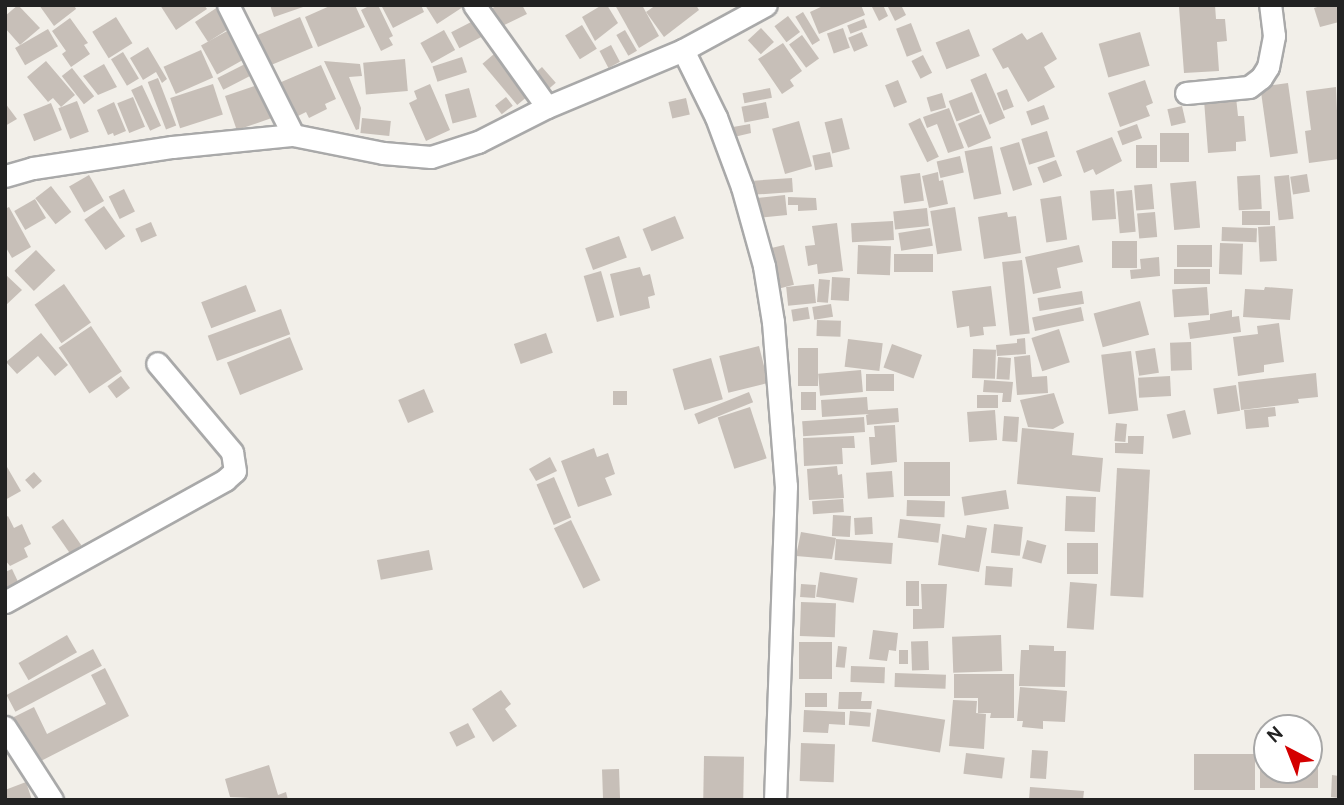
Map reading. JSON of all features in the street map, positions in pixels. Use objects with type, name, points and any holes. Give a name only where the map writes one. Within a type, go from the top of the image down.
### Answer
[{"type":"street","points":[[228,5],[293,135]]},
{"type":"street","points":[[474,5],[547,107]]},
{"type":"street","points":[[1186,93],[1249,87],[1261,78],[1268,67],[1274,36],[1270,5]]},
{"type":"street","points":[[5,176],[33,168],[172,147],[293,135],[383,153],[431,157],[491,136],[547,107],[683,50],[762,6]]},
{"type":"street","points":[[683,50],[716,117],[742,187],[764,267],[773,322],[786,486],[775,800]]},
{"type":"street","points":[[5,601],[225,481],[235,471],[232,452],[157,363]]},
{"type":"street","points":[[5,727],[52,800]]},
{"type":"building","points":[[18,5],[40,28],[20,45],[5,28],[5,16]]},
{"type":"building","points":[[39,5],[74,5],[76,9],[54,26]]},
{"type":"building","points":[[160,5],[204,5],[207,9],[176,30]]},
{"type":"building","points":[[221,5],[234,25],[208,42],[195,22]]},
{"type":"building","points":[[270,5],[306,5],[306,6],[274,17]]},
{"type":"building","points":[[332,5],[355,5],[365,27],[318,47],[305,17]]},
{"type":"building","points":[[378,5],[393,36],[389,38],[393,45],[381,51],[361,10]]},
{"type":"building","points":[[381,5],[421,5],[424,12],[393,28]]},
{"type":"building","points":[[425,5],[466,5],[437,24]]},
{"type":"building","points":[[498,5],[522,5],[527,14],[498,28],[489,10]]},
{"type":"building","points":[[602,5],[607,5],[618,23],[595,41],[582,17]]},
{"type":"building","points":[[615,5],[642,5],[659,36],[639,48]]},
{"type":"building","points":[[656,5],[696,5],[699,10],[664,37],[646,12]]},
{"type":"building","points":[[825,5],[861,5],[865,15],[819,34],[810,12]]},
{"type":"building","points":[[871,5],[883,5],[888,16],[879,21]]},
{"type":"building","points":[[887,5],[901,5],[906,15],[895,21]]},
{"type":"building","points":[[1215,5],[1216,19],[1225,19],[1227,41],[1217,42],[1219,71],[1184,73],[1179,7]]},
{"type":"building","points":[[1339,5],[1339,22],[1320,27],[1314,8]]},
{"type":"building","points":[[803,12],[820,40],[812,45],[795,17]]},
{"type":"building","points":[[788,16],[800,32],[786,42],[774,26]]},
{"type":"building","points":[[116,17],[132,43],[109,58],[92,32]]},
{"type":"building","points":[[300,17],[313,47],[271,65],[258,35]]},
{"type":"building","points":[[70,18],[88,43],[84,45],[90,54],[71,67],[62,54],[66,51],[52,31]]},
{"type":"building","points":[[477,19],[485,35],[459,48],[451,32]]},
{"type":"building","points":[[864,19],[867,27],[850,34],[847,25]]},
{"type":"building","points":[[911,23],[922,51],[907,57],[896,29]]},
{"type":"building","points":[[582,25],[597,49],[580,59],[565,36]]},
{"type":"building","points":[[761,28],[774,42],[761,54],[748,40]]},
{"type":"building","points":[[843,28],[850,48],[834,53],[827,34]]},
{"type":"building","points":[[48,29],[58,46],[25,65],[15,48]]},
{"type":"building","points":[[969,29],[980,56],[946,69],[936,42]]},
{"type":"building","points":[[229,30],[245,59],[217,74],[201,46]]},
{"type":"building","points":[[444,30],[455,50],[432,63],[420,43]]},
{"type":"building","points":[[625,30],[637,51],[628,56],[616,35]]},
{"type":"building","points":[[862,32],[868,46],[854,52],[848,38]]},
{"type":"building","points":[[1042,32],[1057,59],[1044,67],[1055,87],[1028,102],[1008,67],[1003,69],[992,49],[1022,33],[1027,40]]},
{"type":"building","points":[[1140,32],[1150,66],[1108,77],[1099,44]]},
{"type":"building","points":[[802,35],[819,58],[806,68],[789,44]]},
{"type":"building","points":[[783,43],[802,71],[790,80],[794,86],[782,94],[758,59]]},
{"type":"building","points":[[611,45],[620,62],[608,68],[600,51]]},
{"type":"building","points":[[148,47],[167,79],[162,83],[156,72],[143,80],[130,58]]},
{"type":"building","points":[[201,50],[213,77],[176,94],[164,67]]},
{"type":"building","points":[[123,52],[139,79],[127,86],[111,59]]},
{"type":"building","points":[[494,54],[529,95],[517,105],[483,64]]},
{"type":"building","points":[[923,55],[932,73],[920,79],[911,61]]},
{"type":"building","points":[[462,57],[467,72],[437,82],[433,67]]},
{"type":"building","points":[[405,59],[408,91],[366,95],[363,63]]},
{"type":"building","points":[[46,61],[75,95],[61,107],[53,98],[48,102],[27,77]]},
{"type":"building","points":[[324,61],[360,64],[362,76],[349,77],[361,108],[359,129],[356,130]]},
{"type":"building","points":[[104,64],[117,87],[98,95],[83,76]]},
{"type":"building","points":[[245,64],[251,76],[223,90],[217,78]]},
{"type":"building","points":[[321,65],[336,99],[325,104],[327,109],[309,118],[306,112],[294,118],[279,83]]},
{"type":"building","points":[[542,67],[556,83],[549,89],[535,73]]},
{"type":"building","points":[[72,68],[94,96],[84,104],[62,76]]},
{"type":"building","points":[[986,73],[1005,118],[989,125],[970,80]]},
{"type":"building","points":[[158,78],[176,126],[166,130],[148,82]]},
{"type":"building","points":[[898,80],[907,102],[894,107],[885,85]]},
{"type":"building","points":[[1145,80],[1153,103],[1146,106],[1150,116],[1120,127],[1108,93]]},
{"type":"building","points":[[1288,83],[1298,153],[1270,157],[1260,87]]},
{"type":"building","points":[[213,84],[223,114],[180,128],[170,98]]},
{"type":"building","points":[[260,84],[272,118],[237,130],[225,96]]},
{"type":"building","points":[[430,84],[450,130],[426,141],[409,103],[417,99],[414,91]]},
{"type":"building","points":[[142,85],[161,126],[150,131],[131,90]]},
{"type":"building","points":[[1336,87],[1339,159],[1309,163],[1305,131],[1311,130],[1306,91]]},
{"type":"building","points":[[469,88],[477,117],[453,123],[445,94]]},
{"type":"building","points":[[770,88],[772,98],[744,103],[743,93]]},
{"type":"building","points":[[1007,89],[1014,107],[1004,111],[997,93]]},
{"type":"building","points":[[972,92],[980,113],[957,121],[949,101]]},
{"type":"building","points":[[942,93],[946,107],[931,112],[927,97]]},
{"type":"building","points":[[133,97],[145,127],[129,133],[117,103]]},
{"type":"building","points":[[506,97],[513,106],[502,114],[495,106]]},
{"type":"building","points":[[1236,97],[1238,116],[1244,116],[1246,141],[1236,142],[1236,151],[1208,153],[1204,100]]},
{"type":"building","points":[[686,98],[690,115],[672,119],[668,102]]},
{"type":"building","points":[[77,101],[89,132],[70,139],[58,108]]},
{"type":"building","points":[[114,102],[126,131],[114,136],[113,133],[108,135],[97,110]]},
{"type":"building","points":[[766,102],[769,118],[745,122],[741,107]]},
{"type":"building","points":[[5,103],[17,119],[5,126]]},
{"type":"building","points":[[51,103],[62,130],[34,141],[23,114]]},
{"type":"building","points":[[1044,105],[1049,119],[1031,126],[1026,111]]},
{"type":"building","points":[[1182,106],[1186,123],[1171,126],[1167,109]]},
{"type":"building","points":[[949,108],[964,148],[948,153],[937,124],[927,128],[923,117]]},
{"type":"building","points":[[981,114],[991,138],[968,148],[958,124]]},
{"type":"building","points":[[362,118],[391,121],[389,136],[360,133]]},
{"type":"building","points":[[842,118],[850,149],[832,153],[825,122]]},
{"type":"building","points":[[920,118],[939,157],[927,162],[908,124]]},
{"type":"building","points":[[799,121],[812,166],[785,174],[772,129]]},
{"type":"building","points":[[750,124],[751,133],[734,137],[733,127]]},
{"type":"building","points":[[1137,124],[1142,138],[1122,145],[1117,131]]},
{"type":"building","points":[[1047,131],[1055,157],[1029,165],[1021,139]]},
{"type":"building","points":[[1160,133],[1189,133],[1189,162],[1160,162]]},
{"type":"building","points":[[1112,137],[1122,161],[1096,175],[1093,169],[1084,173],[1076,151]]},
{"type":"building","points":[[1019,142],[1032,185],[1013,191],[1000,148]]},
{"type":"building","points":[[1136,145],[1157,145],[1157,168],[1136,168]]},
{"type":"building","points":[[992,146],[1001,194],[974,199],[965,151]]},
{"type":"building","points":[[830,152],[833,167],[815,170],[812,155]]},
{"type":"building","points":[[960,156],[964,173],[940,178],[937,161]]},
{"type":"building","points":[[1056,160],[1062,176],[1043,183],[1037,167]]},
{"type":"building","points":[[938,172],[939,181],[943,180],[948,204],[929,208],[922,176]]},
{"type":"building","points":[[920,173],[924,201],[904,204],[900,176]]},
{"type":"building","points":[[1307,174],[1310,192],[1293,194],[1290,177]]},
{"type":"building","points":[[89,175],[104,201],[84,212],[69,186]]},
{"type":"building","points":[[1260,175],[1262,209],[1239,210],[1237,176]]},
{"type":"building","points":[[1289,175],[1294,219],[1279,220],[1274,177]]},
{"type":"building","points":[[792,178],[793,192],[755,195],[754,181]]},
{"type":"building","points":[[1196,181],[1200,228],[1174,230],[1170,183]]},
{"type":"building","points":[[1152,184],[1154,209],[1136,210],[1134,186]]},
{"type":"building","points":[[51,186],[71,212],[56,224],[35,198]]},
{"type":"building","points":[[124,189],[135,211],[120,219],[109,196]]},
{"type":"building","points":[[1114,189],[1116,219],[1092,221],[1090,191]]},
{"type":"building","points":[[1132,190],[1136,232],[1120,233],[1116,191]]},
{"type":"building","points":[[785,195],[787,215],[759,218],[757,198]]},
{"type":"building","points":[[1061,196],[1067,240],[1046,242],[1040,199]]},
{"type":"building","points":[[788,197],[816,198],[817,210],[798,211],[798,205],[788,205]]},
{"type":"building","points":[[35,199],[46,218],[25,230],[14,211]]},
{"type":"building","points":[[104,206],[125,236],[106,250],[84,220]]},
{"type":"building","points":[[9,207],[31,247],[12,258],[5,246],[5,209]]},
{"type":"building","points":[[955,207],[962,250],[937,254],[930,211]]},
{"type":"building","points":[[927,208],[929,226],[895,229],[893,212]]},
{"type":"building","points":[[1242,211],[1270,211],[1270,225],[1242,225]]},
{"type":"building","points":[[1007,212],[1008,217],[1016,216],[1021,253],[984,259],[978,217]]},
{"type":"building","points":[[1155,212],[1157,237],[1139,238],[1137,214]]},
{"type":"building","points":[[675,216],[684,238],[652,251],[643,229]]},
{"type":"building","points":[[893,221],[894,240],[852,242],[851,223]]},
{"type":"building","points":[[151,222],[157,236],[141,242],[135,229]]},
{"type":"building","points":[[837,223],[843,271],[818,274],[817,264],[808,266],[805,246],[815,245],[812,226]]},
{"type":"building","points":[[1275,226],[1277,261],[1260,262],[1258,227]]},
{"type":"building","points":[[1222,227],[1257,228],[1256,242],[1222,241]]},
{"type":"building","points":[[930,228],[933,246],[901,251],[898,233]]},
{"type":"building","points":[[619,236],[627,258],[593,270],[585,248]]},
{"type":"building","points":[[1112,241],[1137,241],[1137,268],[1112,268]]},
{"type":"building","points":[[1220,243],[1243,244],[1242,275],[1219,274]]},
{"type":"building","points":[[784,245],[794,285],[778,289],[768,249]]},
{"type":"building","points":[[858,245],[891,246],[890,275],[857,274]]},
{"type":"building","points":[[1079,245],[1083,262],[1057,268],[1061,288],[1033,294],[1025,257]]},
{"type":"building","points":[[1177,245],[1212,245],[1212,267],[1177,267]]},
{"type":"building","points":[[36,250],[55,270],[34,291],[14,271]]},
{"type":"building","points":[[894,254],[933,254],[933,272],[894,272]]},
{"type":"building","points":[[1159,257],[1160,276],[1131,279],[1130,270],[1141,269],[1140,259]]},
{"type":"building","points":[[1022,260],[1030,334],[1010,336],[1002,262]]},
{"type":"building","points":[[640,267],[643,276],[650,274],[655,295],[648,297],[650,308],[620,316],[610,274]]},
{"type":"building","points":[[1174,269],[1210,269],[1210,284],[1174,284]]},
{"type":"building","points":[[601,271],[614,317],[597,322],[584,276]]},
{"type":"building","points":[[5,274],[22,290],[5,306]]},
{"type":"building","points":[[832,277],[850,278],[849,301],[831,300]]},
{"type":"building","points":[[819,279],[830,280],[828,303],[817,302]]},
{"type":"building","points":[[64,284],[91,323],[61,343],[35,305]]},
{"type":"building","points":[[814,284],[816,303],[788,306],[786,287]]},
{"type":"building","points":[[246,285],[256,311],[211,328],[201,302]]},
{"type":"building","points":[[991,286],[996,326],[983,327],[984,335],[970,337],[969,326],[957,328],[952,291]]},
{"type":"building","points":[[1207,287],[1209,315],[1174,317],[1172,289]]},
{"type":"building","points":[[1265,287],[1293,289],[1290,320],[1243,317],[1245,289],[1264,290]]},
{"type":"building","points":[[1082,291],[1084,304],[1040,311],[1038,298]]},
{"type":"building","points":[[1140,301],[1149,335],[1103,347],[1094,313]]},
{"type":"building","points":[[831,304],[833,317],[814,320],[812,307]]},
{"type":"building","points":[[808,307],[810,319],[793,322],[791,310]]},
{"type":"building","points":[[1081,307],[1084,321],[1035,331],[1032,317]]},
{"type":"building","points":[[281,309],[290,334],[217,361],[208,336]]},
{"type":"building","points":[[1232,310],[1232,317],[1239,316],[1241,332],[1190,339],[1188,323],[1210,320],[1210,314]]},
{"type":"building","points":[[817,320],[841,321],[840,337],[816,336]]},
{"type":"building","points":[[1279,323],[1284,362],[1264,365],[1264,372],[1238,376],[1233,337],[1258,334],[1257,326]]},
{"type":"building","points":[[91,326],[122,372],[89,393],[59,348]]},
{"type":"building","points":[[1059,329],[1070,362],[1042,371],[1031,338]]},
{"type":"building","points":[[41,333],[68,365],[55,376],[38,356],[17,374],[6,362]]},
{"type":"building","points":[[546,333],[553,353],[521,364],[514,344]]},
{"type":"building","points":[[290,337],[303,369],[240,395],[227,362]]},
{"type":"building","points":[[1025,338],[1026,354],[997,356],[996,345],[1017,343],[1017,339]]},
{"type":"building","points":[[848,339],[883,343],[879,371],[845,367]]},
{"type":"building","points":[[1191,342],[1192,370],[1171,371],[1170,343]]},
{"type":"building","points":[[892,344],[922,355],[914,378],[883,367]]},
{"type":"building","points":[[759,346],[768,383],[728,393],[719,356]]},
{"type":"building","points":[[798,348],[818,348],[818,386],[798,386]]},
{"type":"building","points":[[1155,348],[1159,373],[1139,376],[1135,351]]},
{"type":"building","points":[[973,349],[996,350],[995,379],[972,378]]},
{"type":"building","points":[[1131,351],[1138,411],[1109,414],[1101,355]]},
{"type":"building","points":[[1030,355],[1032,377],[1047,376],[1048,393],[1017,395],[1014,357]]},
{"type":"building","points":[[998,357],[1011,358],[1009,380],[996,379]]},
{"type":"building","points":[[711,358],[723,399],[684,410],[673,369]]},
{"type":"building","points":[[861,370],[863,392],[820,396],[818,374]]},
{"type":"building","points":[[1316,373],[1318,397],[1298,399],[1299,403],[1241,410],[1238,382]]},
{"type":"building","points":[[866,374],[894,374],[894,391],[866,391]]},
{"type":"building","points":[[121,376],[130,388],[116,398],[107,386]]},
{"type":"building","points":[[1170,376],[1171,396],[1139,398],[1138,378]]},
{"type":"building","points":[[984,380],[1013,382],[1011,402],[1002,402],[1003,393],[983,392]]},
{"type":"building","points":[[1236,385],[1240,411],[1217,414],[1213,389]]},
{"type":"building","points":[[424,389],[434,412],[408,423],[398,400]]},
{"type":"building","points":[[613,391],[627,391],[627,405],[613,405]]},
{"type":"building","points":[[749,392],[753,402],[698,424],[694,414]]},
{"type":"building","points":[[801,392],[816,392],[816,410],[801,410]]},
{"type":"building","points":[[1054,393],[1064,423],[1053,429],[1028,427],[1020,400]]},
{"type":"building","points":[[977,395],[998,395],[998,408],[977,408]]},
{"type":"building","points":[[867,397],[868,410],[898,408],[899,422],[867,425],[866,415],[869,414],[822,417],[821,400]]},
{"type":"building","points":[[750,407],[767,458],[734,469],[718,418]]},
{"type":"building","points":[[1275,407],[1276,416],[1268,417],[1269,427],[1246,429],[1244,410]]},
{"type":"building","points":[[995,410],[997,440],[969,442],[967,412]]},
{"type":"building","points":[[1185,410],[1191,434],[1173,439],[1167,415]]},
{"type":"building","points":[[1004,416],[1019,417],[1017,442],[1002,441]]},
{"type":"building","points":[[864,417],[865,432],[803,436],[802,421]]},
{"type":"building","points":[[1116,423],[1127,424],[1125,442],[1114,441]]},
{"type":"building","points":[[895,425],[897,462],[871,465],[869,437],[875,437],[874,426]]},
{"type":"building","points":[[1022,428],[1074,433],[1072,455],[1103,458],[1100,492],[1017,484]]},
{"type":"building","points":[[854,436],[855,448],[842,448],[843,464],[804,466],[803,438]]},
{"type":"building","points":[[1128,436],[1144,436],[1143,454],[1115,453],[1115,443],[1128,443]]},
{"type":"building","points":[[594,448],[597,457],[608,453],[615,474],[605,478],[612,495],[578,507],[561,461]]},
{"type":"building","points":[[550,457],[557,471],[536,481],[529,469]]},
{"type":"building","points":[[904,462],[950,462],[950,496],[904,496]]},
{"type":"building","points":[[837,466],[838,475],[842,474],[844,498],[809,500],[807,469]]},
{"type":"building","points":[[7,467],[21,491],[5,500],[5,468]]},
{"type":"building","points":[[1117,468],[1150,470],[1143,598],[1110,596]]},
{"type":"building","points":[[892,471],[894,497],[868,499],[866,473]]},
{"type":"building","points":[[34,472],[42,481],[33,489],[25,480]]},
{"type":"building","points":[[554,477],[571,518],[554,525],[537,484]]},
{"type":"building","points":[[1006,490],[1009,509],[965,516],[962,497]]},
{"type":"building","points":[[1066,496],[1096,497],[1095,532],[1065,531]]},
{"type":"building","points":[[843,499],[844,512],[813,514],[812,501]]},
{"type":"building","points":[[907,500],[945,501],[944,517],[906,516]]},
{"type":"building","points":[[833,515],[851,516],[850,537],[832,536]]},
{"type":"building","points":[[8,516],[14,528],[22,524],[31,544],[24,548],[28,557],[10,566],[5,560],[5,518]]},
{"type":"building","points":[[872,517],[873,534],[855,535],[854,518]]},
{"type":"building","points":[[63,519],[81,545],[70,553],[52,527]]},
{"type":"building","points":[[900,519],[941,524],[938,543],[898,538]]},
{"type":"building","points":[[571,520],[600,580],[583,589],[554,528]]},
{"type":"building","points":[[994,524],[1023,527],[1020,556],[991,553]]},
{"type":"building","points":[[967,525],[987,528],[979,572],[938,565],[942,534],[965,538]]},
{"type":"building","points":[[801,532],[836,538],[832,559],[796,556]]},
{"type":"building","points":[[836,539],[893,543],[891,564],[835,560]]},
{"type":"building","points":[[1027,540],[1046,545],[1041,564],[1022,558]]},
{"type":"building","points":[[1067,543],[1098,543],[1098,574],[1067,574]]},
{"type":"building","points":[[429,550],[433,570],[381,580],[377,560]]},
{"type":"building","points":[[986,566],[1013,568],[1012,587],[985,585]]},
{"type":"building","points":[[12,569],[21,588],[5,596],[5,572]]},
{"type":"building","points":[[820,572],[858,578],[854,603],[816,597]]},
{"type":"building","points":[[906,581],[919,581],[919,606],[906,606]]},
{"type":"building","points":[[1070,582],[1097,584],[1094,630],[1067,628]]},
{"type":"building","points":[[801,584],[816,585],[815,598],[800,597]]},
{"type":"building","points":[[921,584],[947,584],[944,628],[913,629],[913,609],[922,609]]},
{"type":"building","points":[[801,602],[836,603],[835,637],[800,636]]},
{"type":"building","points":[[873,630],[898,633],[896,651],[889,650],[887,661],[869,659]]},
{"type":"building","points":[[67,635],[77,652],[29,680],[19,663]]},
{"type":"building","points":[[1001,635],[1002,671],[953,673],[952,637]]},
{"type":"building","points":[[928,641],[929,670],[912,671],[911,642]]},
{"type":"building","points":[[799,642],[832,642],[832,679],[799,679]]},
{"type":"building","points":[[1029,645],[1054,646],[1054,651],[1066,651],[1065,687],[1019,686],[1021,650],[1029,650]]},
{"type":"building","points":[[838,646],[847,647],[845,668],[836,667]]},
{"type":"building","points":[[93,649],[102,666],[15,712],[6,695]]},
{"type":"building","points":[[899,650],[908,650],[908,664],[899,664]]},
{"type":"building","points":[[851,666],[885,667],[884,683],[850,682]]},
{"type":"building","points":[[105,668],[129,716],[35,764],[12,718],[34,707],[47,734],[106,704],[91,675]]},
{"type":"building","points":[[895,673],[946,675],[945,689],[895,687]]},
{"type":"building","points":[[954,674],[1014,674],[1014,718],[990,718],[991,713],[978,713],[978,698],[954,698]]},
{"type":"building","points":[[1020,687],[1067,691],[1065,722],[1043,721],[1043,729],[1022,727],[1023,721],[1017,721]]},
{"type":"building","points":[[501,690],[511,704],[505,709],[517,726],[493,742],[472,709]]},
{"type":"building","points":[[839,692],[862,692],[861,701],[872,701],[871,709],[838,709]]},
{"type":"building","points":[[805,693],[827,693],[827,707],[805,707]]},
{"type":"building","points":[[953,700],[977,701],[976,713],[986,714],[984,749],[949,746]]},
{"type":"building","points":[[877,709],[945,720],[940,752],[872,742]]},
{"type":"building","points":[[804,710],[845,712],[845,725],[829,724],[828,733],[803,732]]},
{"type":"building","points":[[850,711],[871,713],[870,727],[849,725]]},
{"type":"building","points":[[468,723],[475,737],[457,747],[449,733]]},
{"type":"building","points":[[801,743],[835,744],[834,782],[800,781]]},
{"type":"building","points":[[1032,750],[1048,751],[1046,779],[1030,778]]},
{"type":"building","points":[[966,753],[1005,758],[1002,779],[963,774]]},
{"type":"building","points":[[1194,754],[1253,754],[1255,790],[1194,790]]},
{"type":"building","points":[[704,756],[744,757],[743,800],[703,800]]},
{"type":"building","points":[[269,765],[278,795],[286,792],[288,800],[230,797],[225,779]]},
{"type":"building","points":[[619,769],[620,800],[603,800],[602,770]]},
{"type":"building","points":[[1332,775],[1339,776],[1339,798],[1331,797]]},
{"type":"building","points":[[26,782],[32,800],[5,800],[5,790]]},
{"type":"building","points":[[1260,784],[1318,784],[1318,788],[1260,788]]},
{"type":"building","points":[[1030,787],[1084,791],[1083,800],[1029,800]]}]
